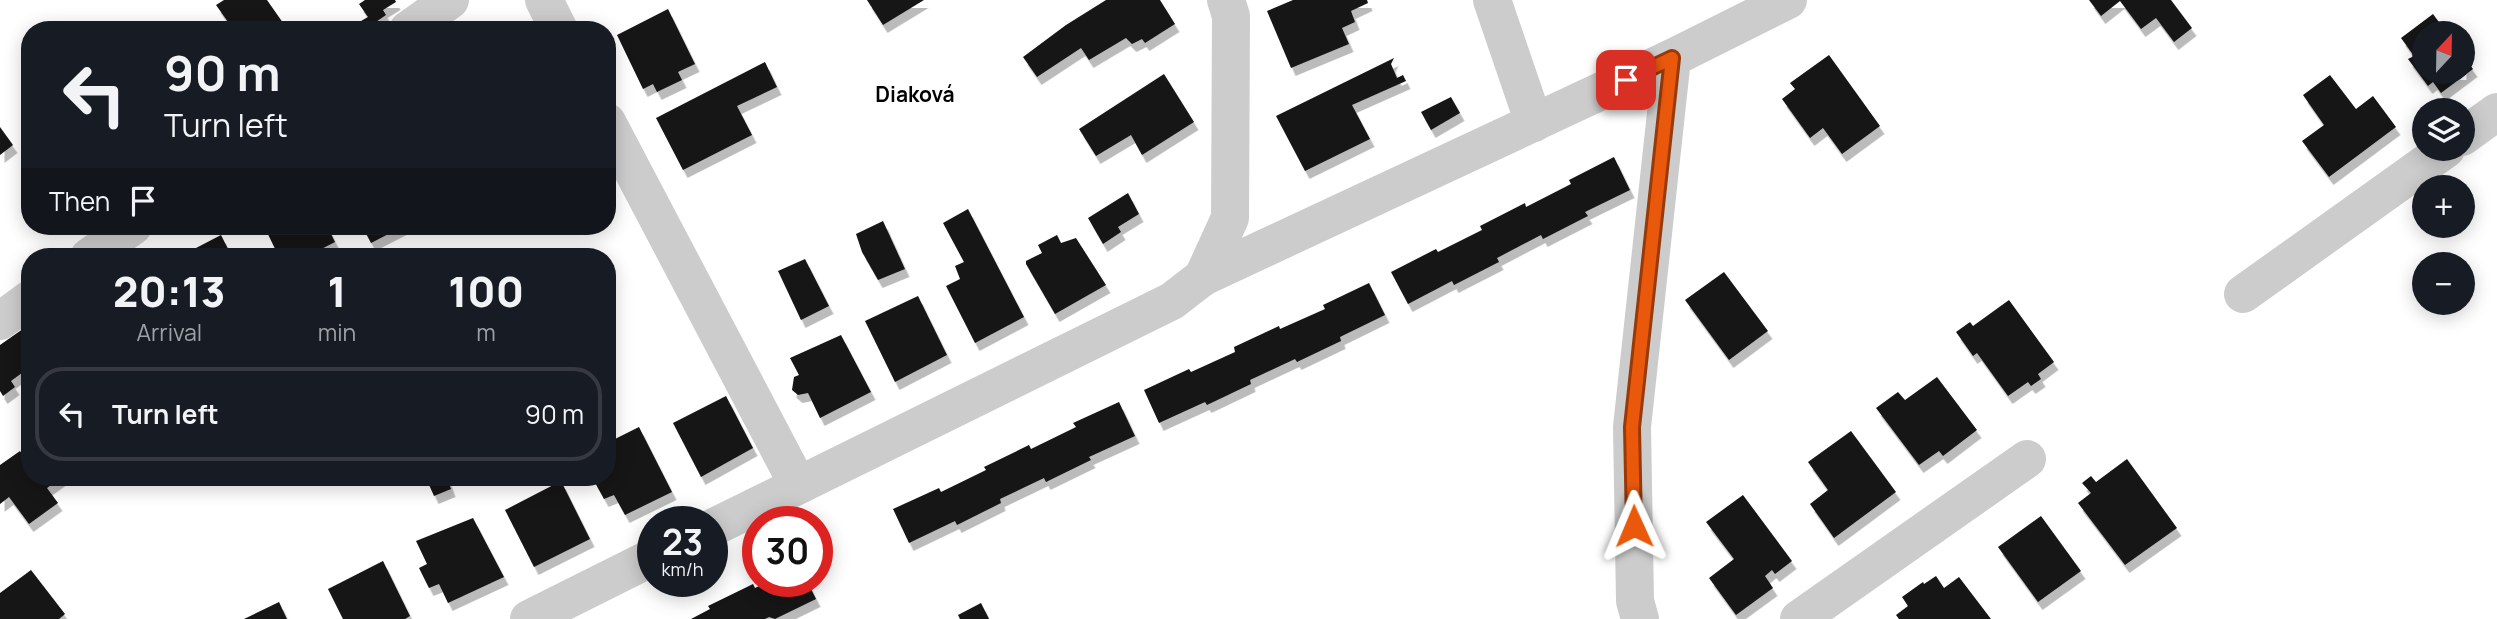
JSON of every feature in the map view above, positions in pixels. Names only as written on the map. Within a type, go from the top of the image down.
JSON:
[{"type":"street","points":[[421,21],[450,0]]},
{"type":"street","points":[[544,0],[554,21]]},
{"type":"street","points":[[1203,277],[1230,218],[1231,16],[1226,0]]},
{"type":"street","points":[[1492,0],[1534,123]]},
{"type":"street","points":[[728,520],[1172,300],[1203,277],[1672,58],[1788,0]]},
{"type":"street","points":[[1640,619],[1635,601],[1632,427],[1672,58]]},
{"type":"street","points":[[2475,128],[2497,112]]},
{"type":"street","points":[[616,139],[798,485]]},
{"type":"street","points":[[2243,294],[2429,161]]},
{"type":"street","points":[[102,248],[120,235]]},
{"type":"street","points":[[0,321],[21,306]]},
{"type":"street","points":[[1799,619],[2027,459]]},
{"type":"street","points":[[529,619],[637,565]]},
{"type":"building","points":[[224,0],[267,0],[282,21],[227,21],[216,5]]},
{"type":"building","points":[[365,0],[396,2],[383,10],[386,15],[377,21],[361,21],[368,17],[359,4]]},
{"type":"building","points":[[867,0],[924,0],[883,25]]},
{"type":"building","points":[[1106,0],[1160,0],[1175,24],[1145,43],[1142,39],[1132,44],[1126,38],[1089,60],[1081,48],[1037,77],[1023,57]]},
{"type":"building","points":[[1293,0],[1367,0],[1368,3],[1351,11],[1355,22],[1342,28],[1349,44],[1291,68],[1267,11]]},
{"type":"building","points":[[2089,0],[2171,0],[2192,28],[2174,42],[2156,18],[2141,29],[2120,1],[2101,16]]},
{"type":"building","points":[[668,9],[695,64],[678,72],[682,80],[657,92],[653,84],[643,89],[617,35]]},
{"type":"building","points":[[2433,14],[2438,21],[2424,21]]},
{"type":"building","points":[[2412,30],[2412,53],[2401,38]]},
{"type":"building","points":[[1829,55],[1880,126],[1842,154],[1823,128],[1810,138],[1782,99],[1795,89],[1790,83]]},
{"type":"building","points":[[1394,58],[1391,64],[1397,78],[1403,75],[1406,81],[1352,105],[1370,139],[1305,171],[1276,116]]},
{"type":"building","points":[[765,62],[777,87],[737,106],[752,135],[683,170],[656,118]]},
{"type":"building","points":[[1164,74],[1194,122],[1142,155],[1131,135],[1096,156],[1079,129]]},
{"type":"building","points":[[2330,75],[2356,109],[2373,96],[2396,127],[2329,177],[2302,141],[2324,125],[2303,95]]},
{"type":"building","points":[[2434,84],[2453,84],[2441,93]]},
{"type":"building","points":[[1451,97],[1460,113],[1431,130],[1421,112]]},
{"type":"building","points":[[0,127],[13,145],[0,155]]},
{"type":"building","points":[[1614,157],[1630,190],[1585,212],[1588,216],[1543,239],[1541,235],[1497,258],[1499,262],[1454,285],[1452,281],[1408,304],[1391,272],[1482,230],[1480,226],[1571,184],[1569,180]]},
{"type":"building","points":[[1128,193],[1139,214],[1118,227],[1121,232],[1103,244],[1088,218]]},
{"type":"building","points":[[968,209],[1024,317],[975,343],[946,286],[960,279],[955,266],[964,262],[943,223]]},
{"type":"building","points":[[883,221],[905,269],[878,280],[862,252],[856,234]]},
{"type":"building","points":[[221,235],[228,248],[196,248]]},
{"type":"building","points":[[268,235],[332,235],[335,242],[323,248],[275,248]]},
{"type":"building","points":[[367,235],[387,235],[371,243]]},
{"type":"building","points":[[1057,235],[1061,243],[1076,238],[1106,285],[1055,314],[1026,261],[1042,253],[1038,245]]},
{"type":"building","points":[[805,259],[829,306],[801,320],[778,271]]},
{"type":"building","points":[[1724,272],[1768,331],[1729,360],[1685,300]]},
{"type":"building","points":[[1369,283],[1385,315],[1340,337],[1341,341],[1250,380],[1251,384],[1207,405],[1205,402],[1159,423],[1144,390],[1235,352],[1234,347],[1325,309],[1323,305]]},
{"type":"building","points":[[918,296],[947,355],[895,382],[865,321]]},
{"type":"building","points":[[2009,300],[2054,362],[2038,374],[2041,379],[2031,386],[2028,382],[2008,396],[1977,353],[1973,356],[1956,332],[1970,322],[1973,326]]},
{"type":"building","points":[[21,330],[21,374],[11,381],[15,387],[3,396],[0,391],[0,345]]},
{"type":"building","points":[[841,335],[871,392],[820,418],[808,393],[798,395],[792,390],[794,377],[799,375],[790,358]]},
{"type":"building","points":[[1937,377],[1977,430],[1943,456],[1939,451],[1919,465],[1876,408],[1898,392],[1905,400]]},
{"type":"building","points":[[726,396],[753,448],[701,477],[673,423]]},
{"type":"building","points":[[1119,402],[1135,436],[1089,457],[1091,460],[1046,482],[1044,478],[1000,499],[1001,503],[957,525],[955,521],[909,543],[893,509],[939,488],[941,492],[1029,445],[1031,449],[1076,427],[1073,423]]},
{"type":"building","points":[[639,427],[672,492],[643,506],[637,506],[637,509],[625,515],[614,495],[604,499],[597,486],[616,486],[616,438]]},
{"type":"building","points":[[1851,431],[1896,492],[1834,538],[1810,504],[1828,490],[1808,462]]},
{"type":"building","points":[[20,451],[21,486],[50,486],[47,488],[58,503],[29,524],[9,497],[0,504],[0,465]]},
{"type":"building","points":[[2127,459],[2177,528],[2125,565],[2078,503],[2091,493],[2082,483],[2091,476],[2096,482]]},
{"type":"building","points":[[430,486],[450,486],[451,489],[434,496]]},
{"type":"building","points":[[551,486],[564,486],[590,539],[534,567],[505,510]]},
{"type":"building","points":[[1743,495],[1792,561],[1775,574],[1772,570],[1765,576],[1773,588],[1736,615],[1709,578],[1734,559],[1706,522]]},
{"type":"building","points":[[2041,516],[2081,571],[2038,602],[1998,547]]},
{"type":"building","points":[[473,518],[504,577],[448,603],[439,584],[429,588],[419,568],[427,564],[416,541]]},
{"type":"building","points":[[383,561],[410,616],[405,619],[343,619],[328,589]]},
{"type":"building","points":[[31,570],[65,614],[59,619],[0,619],[0,593]]},
{"type":"building","points":[[1936,576],[1944,588],[1959,577],[1991,619],[1899,619],[1896,615],[1908,606],[1902,597]]},
{"type":"building","points":[[742,589],[742,597],[816,599],[775,619],[691,619],[710,609],[708,606]]},
{"type":"building","points":[[279,602],[287,619],[244,619]]},
{"type":"building","points":[[981,603],[989,619],[960,619],[958,615]]},
{"type":"district","name":"Diaková","points":[[915,95]]},
{"type":"route","points":[[1626,80],[1672,58],[1632,427],[1634,526]]}]
